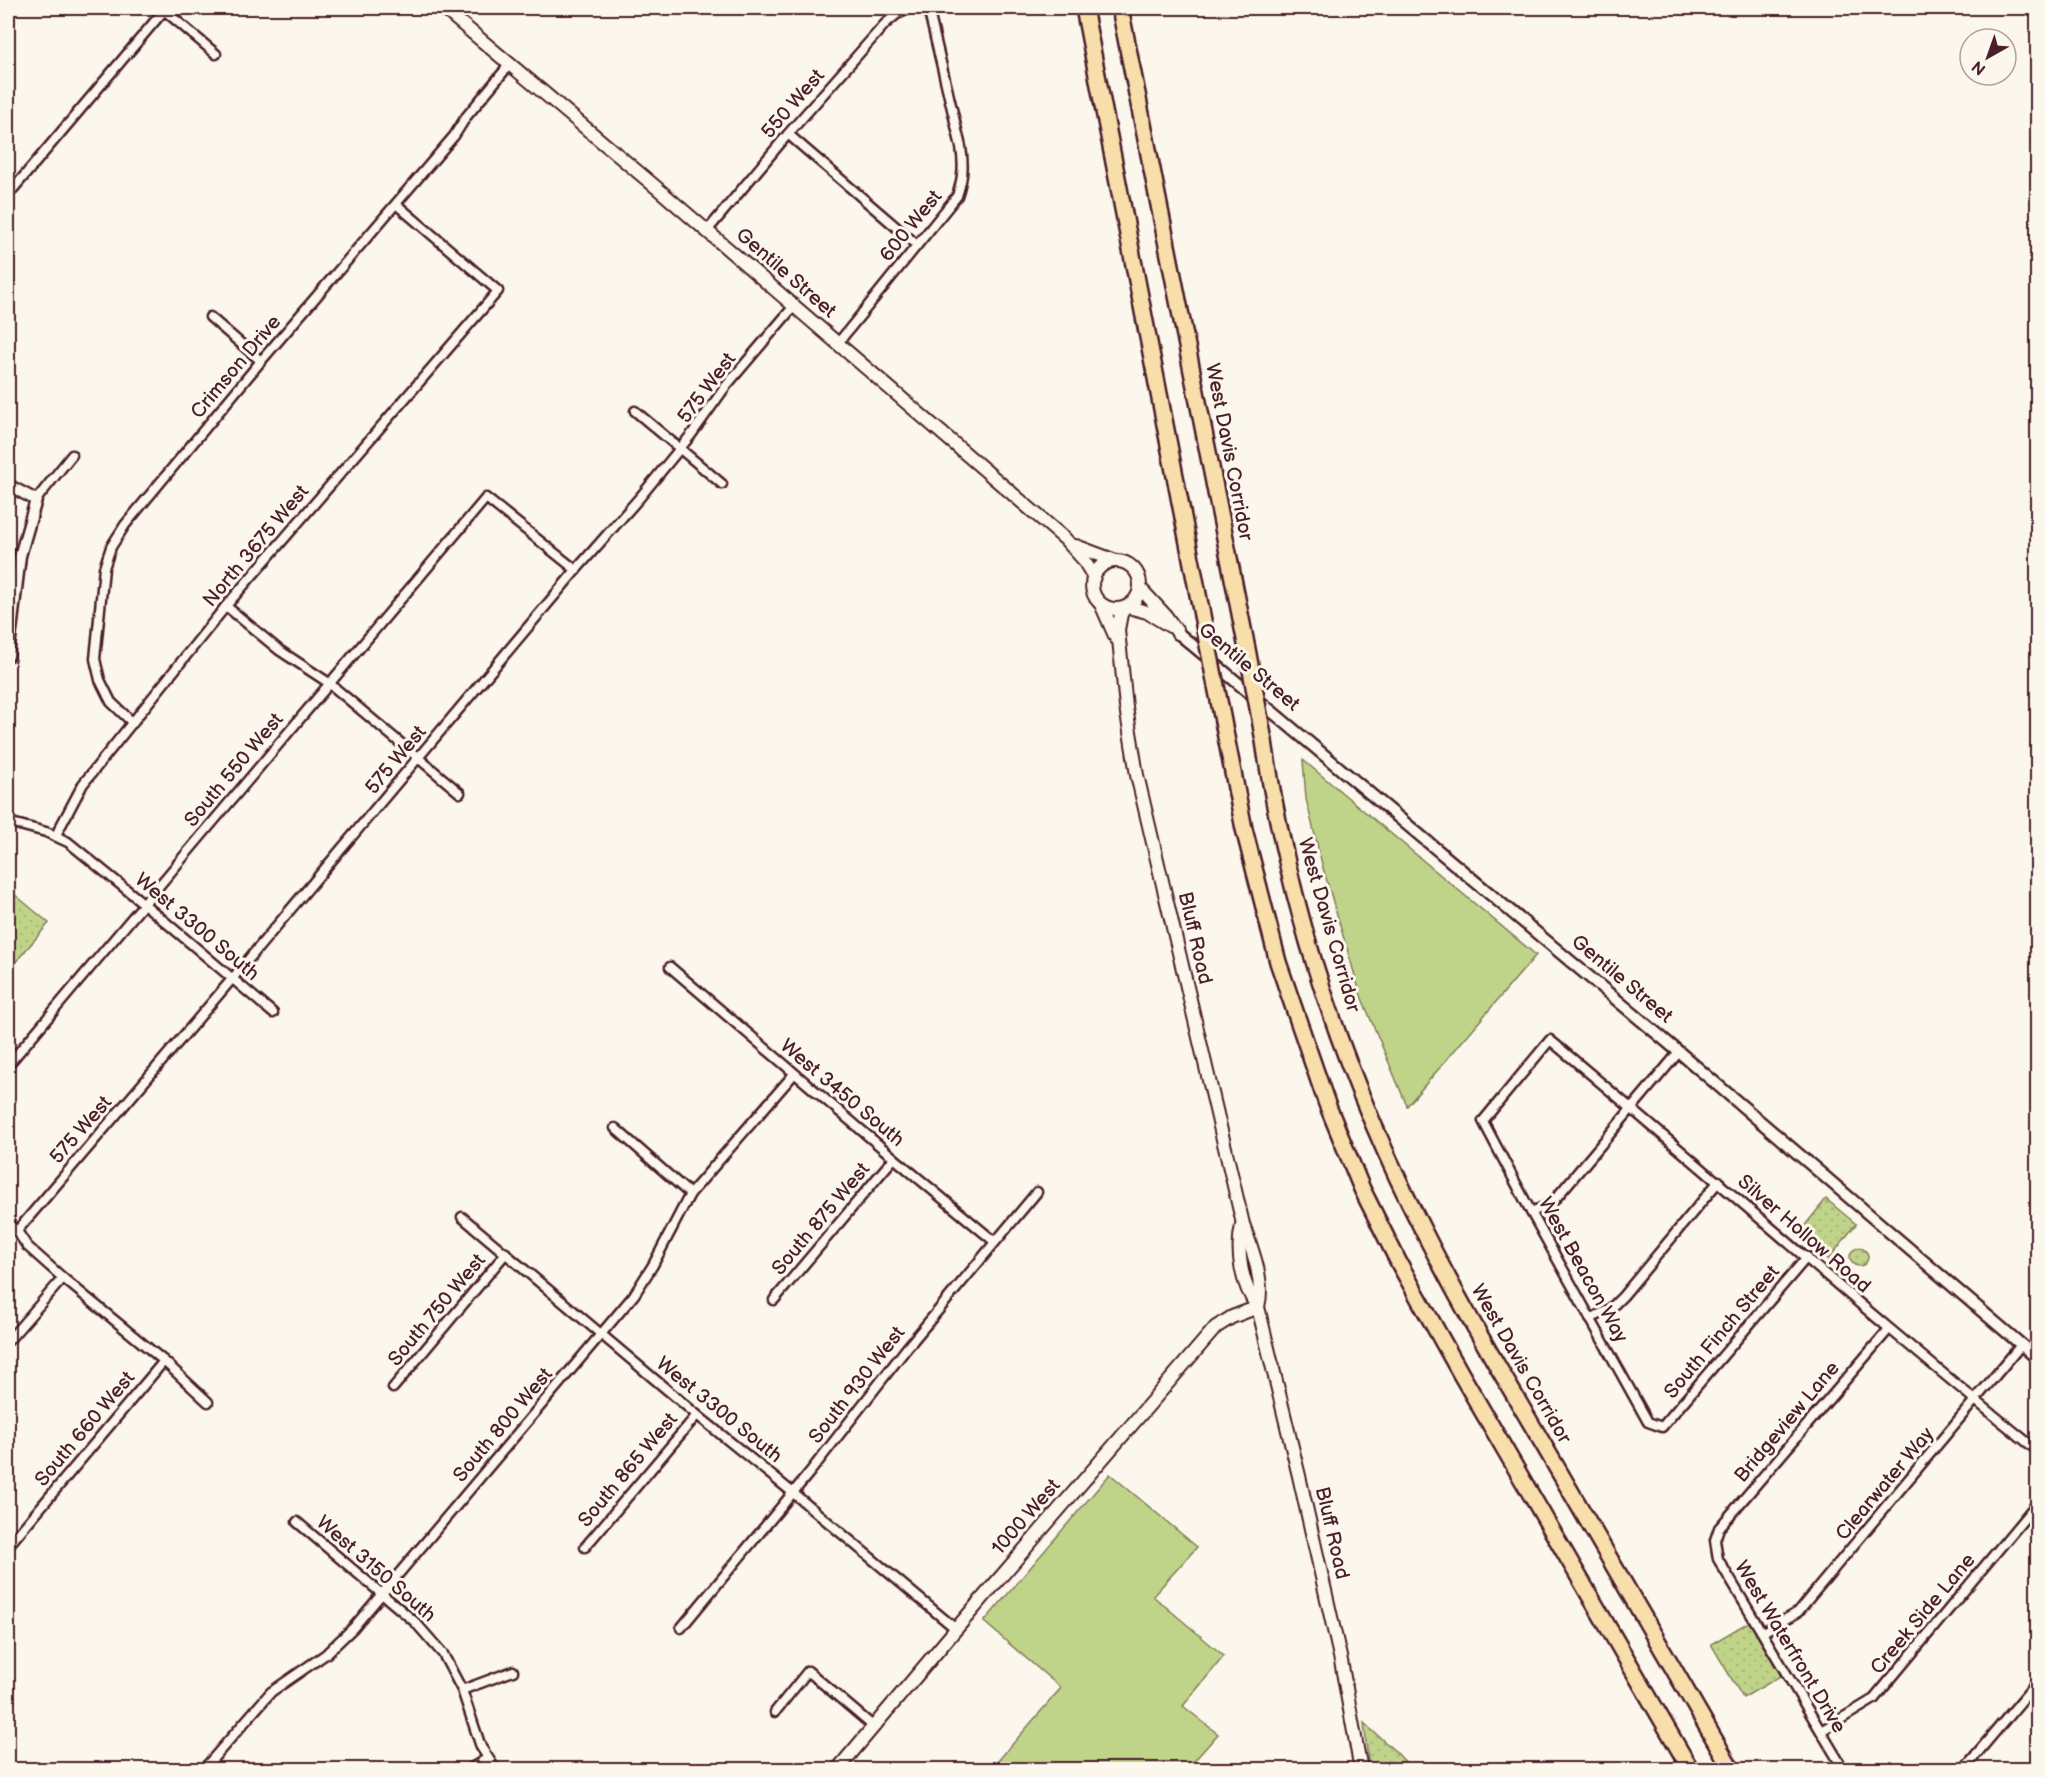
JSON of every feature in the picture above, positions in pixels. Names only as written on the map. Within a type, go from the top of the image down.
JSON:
[{"type":"highway","points":[[1084,8],[1244,829],[1278,962],[1310,1057],[1358,1179],[1399,1263],[1691,1770]]},
{"type":"highway","name":"West Davis Corridor","points":[[1120,8],[1248,654],[1283,843],[1320,980],[1351,1067],[1396,1174],[1438,1260],[1732,1770]]},
{"type":"main road","name":"Gentile Street","points":[[443,8],[1065,538],[1083,559],[1094,577]]},
{"type":"main road","points":[[1065,538],[1083,549],[1116,561],[1132,567],[1139,577],[1140,588],[1136,599],[1127,607],[1111,609],[1101,604],[1092,589],[1094,577],[1100,568],[1116,561]]},
{"type":"main road","name":"Gentile Street","points":[[1140,588],[1178,633]]},
{"type":"main road","name":"Bluff Road","points":[[1101,604],[1112,628],[1121,658]]},
{"type":"main road","name":"Gentile Street","points":[[1127,607],[1153,615],[1178,633]]},
{"type":"main road","name":"Bluff Road","points":[[1127,607],[1121,614],[1118,628],[1129,732],[1141,794],[1243,1224],[1239,1241],[1240,1261],[1248,1291],[1258,1307],[1299,1476],[1341,1661],[1361,1770]]},
{"type":"main road","name":"1000 West","points":[[837,1770],[1216,1328],[1232,1317],[1258,1307]]},
{"type":"street","name":"550 West","points":[[707,231],[788,134],[885,24],[897,14],[911,8]]},
{"type":"street","name":"600 West","points":[[838,343],[957,196],[963,180],[964,165],[928,8]]},
{"type":"street","points":[[9,190],[165,9],[216,54]]},
{"type":"street","name":"Crimson Drive","points":[[133,723],[111,702],[100,680],[95,658],[104,568],[111,547],[125,525],[261,361],[454,136],[466,117],[510,64]]},
{"type":"street","points":[[788,134],[917,245]]},
{"type":"street","name":"North 3675 West","points":[[56,835],[82,784],[226,606],[498,291],[396,204]]},
{"type":"street","name":"575 West","points":[[17,1231],[681,449],[726,386],[794,306]]},
{"type":"street","points":[[210,316],[261,361]]},
{"type":"street","points":[[635,411],[722,484]]},
{"type":"street","points":[[8,656],[20,556],[36,500],[72,455]]},
{"type":"street","points":[[8,485],[36,500]]},
{"type":"street","name":"South 550 West","points":[[8,1065],[486,498],[576,570]]},
{"type":"street","points":[[226,606],[279,650],[329,683],[460,793]]},
{"type":"street","name":"Gentile Street","points":[[1178,633],[1679,1052],[2037,1359]]},
{"type":"street","points":[[8,822],[56,835]]},
{"type":"street","name":"West 3300 South","points":[[56,835],[68,842],[143,903],[273,1013]]},
{"type":"street","name":"West 3450 South","points":[[670,967],[995,1242]]},
{"type":"street","name":"Silver Hollow Road","points":[[1483,1121],[1550,1040],[1889,1329],[2037,1451]]},
{"type":"street","points":[[1531,1212],[1551,1204],[1679,1052]]},
{"type":"street","name":"South 800 West","points":[[203,1770],[271,1692],[339,1644],[603,1334],[634,1295],[653,1265],[690,1194],[794,1074]]},
{"type":"street","name":"West Beacon Way","points":[[1483,1121],[1648,1422],[1662,1428]]},
{"type":"street","points":[[615,1128],[690,1194]]},
{"type":"street","name":"South 875 West","points":[[774,1300],[894,1158]]},
{"type":"street","points":[[1590,1319],[1610,1309],[1623,1296],[1719,1182]]},
{"type":"street","name":"South 930 West","points":[[681,1628],[906,1349],[1037,1192]]},
{"type":"street","name":"West 3300 South","points":[[462,1217],[956,1629]]},
{"type":"street","points":[[8,1223],[17,1231],[27,1246],[164,1361],[208,1402]]},
{"type":"street","name":"South 750 West","points":[[393,1388],[506,1254]]},
{"type":"street","name":"South Finch Street","points":[[1662,1428],[1807,1257]]},
{"type":"street","points":[[8,1341],[63,1278]]},
{"type":"street","name":"Bridgeview Lane","points":[[1715,1540],[1719,1528],[1889,1329]]},
{"type":"street","name":"Clearwater Way","points":[[1763,1632],[1798,1612],[1976,1402],[2021,1345]]},
{"type":"street","name":"South 660 West","points":[[8,1546],[164,1361]]},
{"type":"street","name":"South 865 West","points":[[585,1547],[697,1415]]},
{"type":"street","name":"Creek Side Lane","points":[[1821,1731],[1874,1699],[2037,1502]]},
{"type":"street","name":"West 3150 South","points":[[297,1522],[415,1622],[442,1654],[462,1690],[481,1747],[496,1770]]},
{"type":"street","name":"West Waterfront Drive","points":[[1715,1540],[1718,1559],[1844,1770]]},
{"type":"street","points":[[462,1690],[513,1671]]},
{"type":"street","points":[[775,1712],[808,1671],[874,1727]]},
{"type":"street","points":[[1963,1770],[2037,1681]]},
{"type":"street","points":[[468,1770],[488,1758]]},
{"type":"green space","points":[[1303,760],[1536,955],[1407,1106],[1361,996],[1323,868],[1306,799]]},
{"type":"green space","points":[[8,889],[49,923],[8,971]]},
{"type":"green space","points":[[1826,1199],[1856,1224],[1828,1260],[1798,1234]]},
{"type":"green space","points":[[1859,1248],[1865,1251],[1868,1257],[1865,1263],[1859,1266],[1853,1263],[1850,1257],[1853,1251]]},
{"type":"green space","points":[[1110,1474],[1197,1547],[1153,1596],[1224,1656],[1183,1706],[1218,1734],[1187,1769],[991,1769],[1061,1688],[984,1622]]},
{"type":"green space","points":[[1752,1620],[1784,1674],[1743,1698],[1711,1644]]},
{"type":"green space","points":[[1364,1723],[1397,1753],[1412,1769],[1369,1769]]}]
